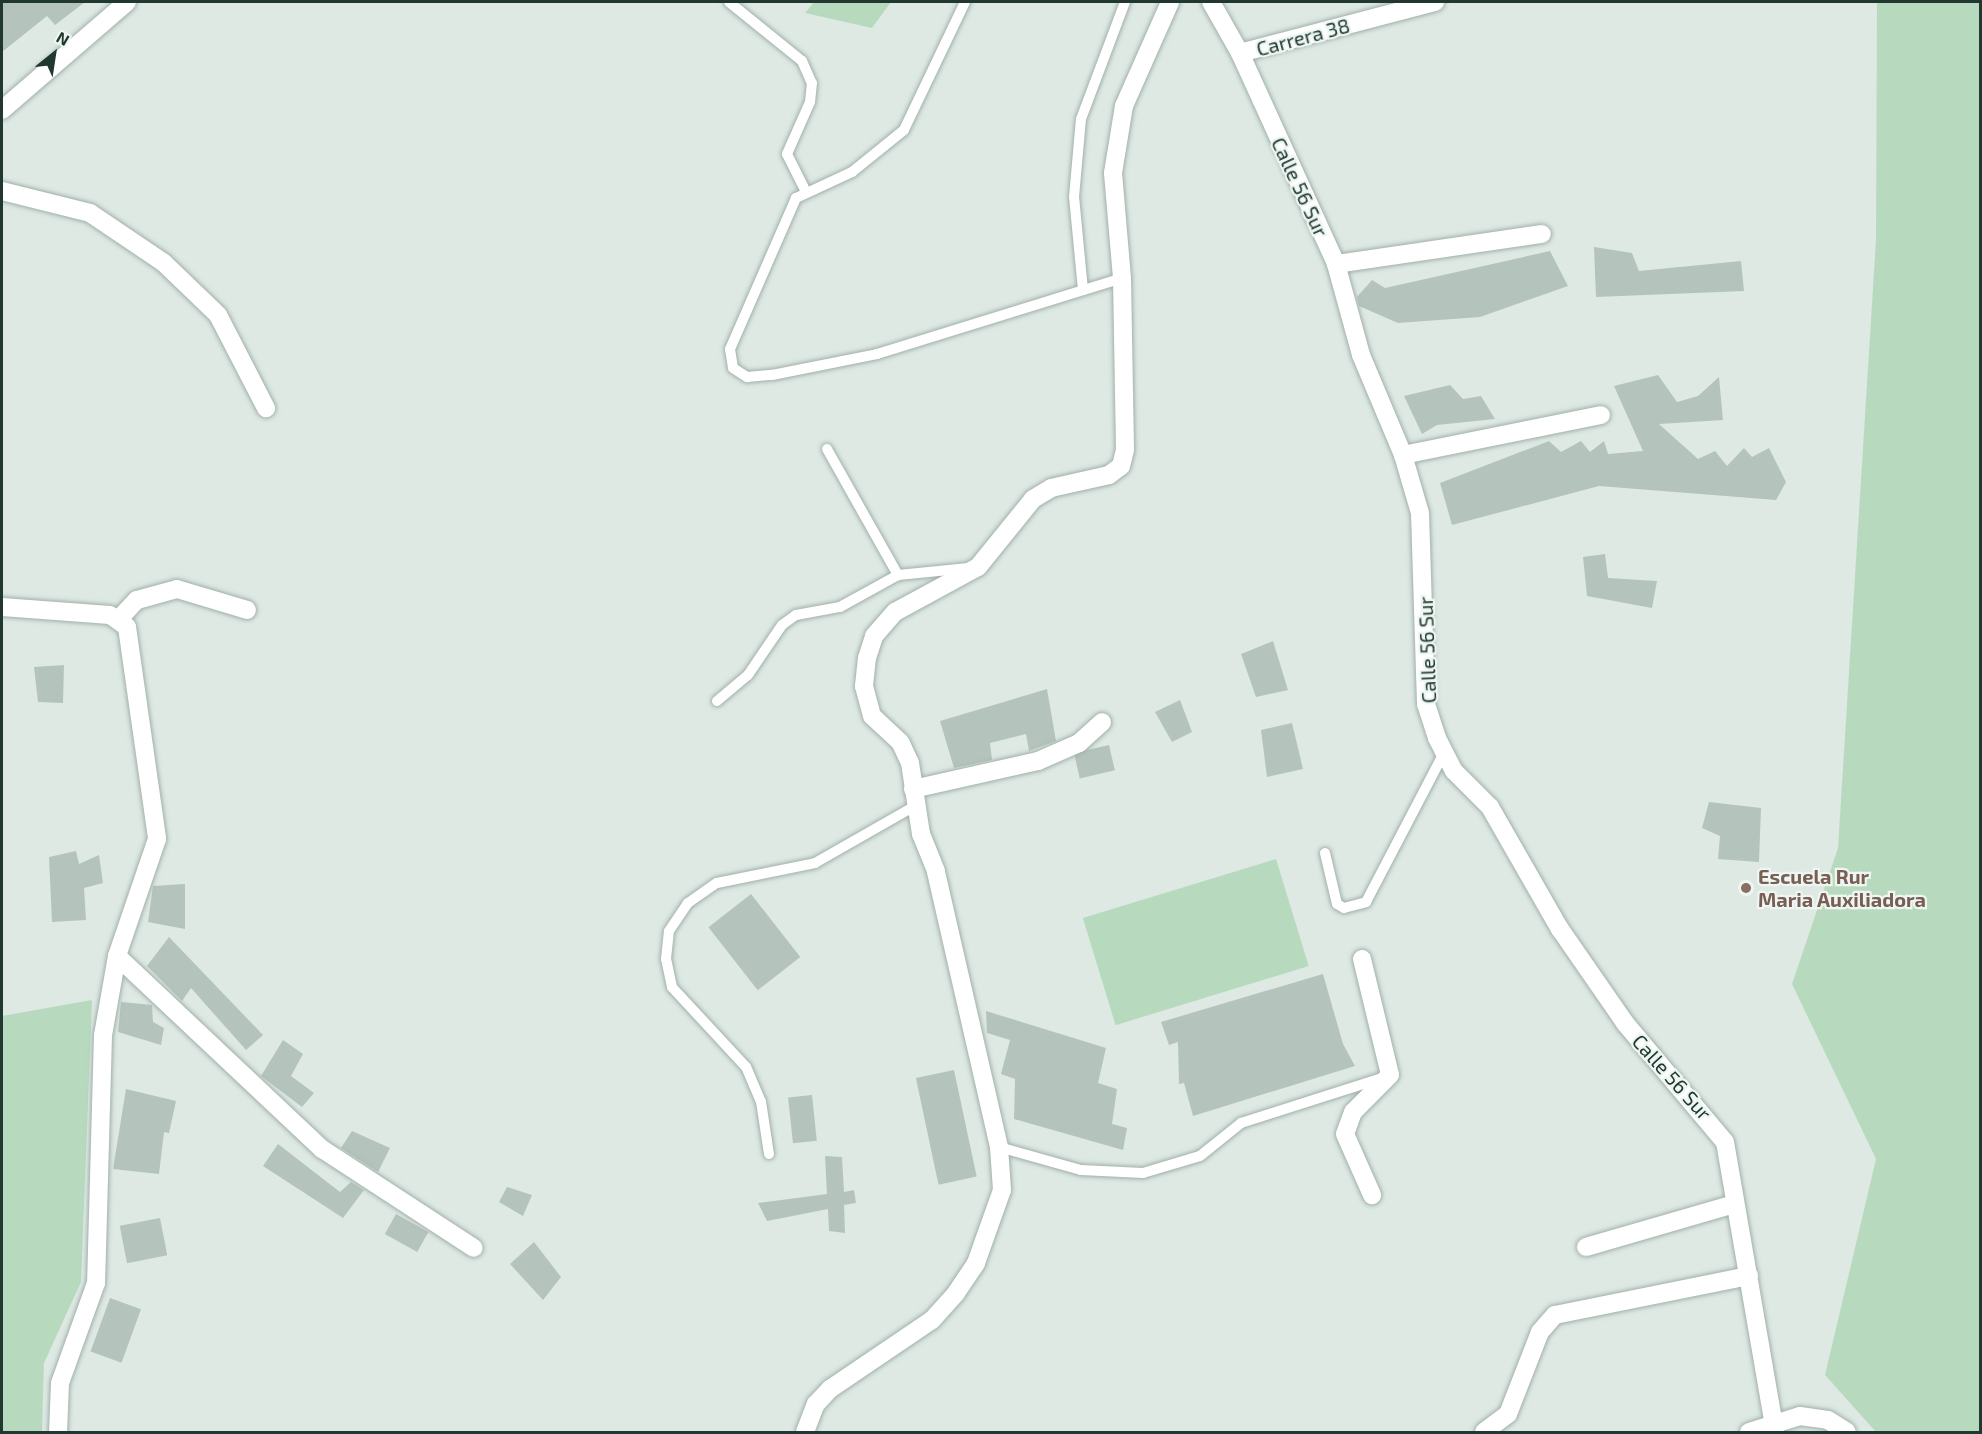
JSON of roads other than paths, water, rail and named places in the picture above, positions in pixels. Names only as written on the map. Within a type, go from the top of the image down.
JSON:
[{"type":"street","points":[[2,110],[127,2]]},
{"type":"street","points":[[805,1432],[816,1404],[830,1389],[932,1320],[956,1293],[993,1226],[1002,1190],[999,1147],[936,871],[900,742],[872,716],[864,687],[870,647],[895,612],[978,567],[1033,500],[1051,488],[1109,475],[1121,466],[1125,450],[1122,278],[1113,173],[1124,106],[1170,2]]},
{"type":"street","name":"Calle 56 Sur","points":[[1210,2],[1240,53],[1336,264],[1361,355],[1403,455],[1420,513],[1426,704],[1444,753],[1490,807],[1560,929],[1625,1023],[1715,1125],[1725,1142],[1734,1204],[1775,1427]]},
{"type":"street","name":"Carrera 38","points":[[1240,53],[1435,2]]},
{"type":"street","points":[[2,191],[90,213],[165,263],[218,315],[266,408]]},
{"type":"street","points":[[1336,264],[1542,234]]},
{"type":"street","points":[[1403,455],[1601,415]]},
{"type":"street","points":[[119,619],[137,600],[177,589],[247,610]]},
{"type":"street","points":[[2,608],[119,619]]},
{"type":"street","points":[[58,1432],[60,1383],[96,1283],[103,1035],[117,956],[157,839],[130,636],[119,619]]},
{"type":"street","points":[[914,797],[1038,761],[1079,743],[1102,722]]},
{"type":"street","points":[[117,956],[322,1149],[474,1248]]},
{"type":"street","points":[[1362,959],[1390,1075],[1347,1123],[1345,1134],[1372,1196]]},
{"type":"street","points":[[1586,1247],[1734,1204]]},
{"type":"street","points":[[1484,1432],[1508,1414],[1540,1332],[1555,1315],[1749,1276]]},
{"type":"street","points":[[1749,1432],[1775,1427],[1800,1416],[1828,1420],[1847,1432]]},
{"type":"lane","points":[[729,2],[802,61],[812,83],[810,102],[788,154],[805,190]]},
{"type":"lane","points":[[965,2],[904,130],[852,172],[805,190],[786,217],[730,350],[733,368],[747,377],[877,354],[1122,278]]},
{"type":"lane","points":[[1083,290],[1074,197],[1081,119],[1125,2]]},
{"type":"lane","points":[[828,449],[898,575]]},
{"type":"lane","points":[[717,701],[748,675],[782,625],[796,615],[840,607],[898,575],[978,567]]},
{"type":"lane","points":[[1325,852],[1337,904],[1344,908],[1366,902],[1444,753]]},
{"type":"lane","points":[[769,1154],[761,1102],[746,1067],[672,987],[666,959],[669,931],[688,903],[717,883],[814,863],[914,797]]},
{"type":"lane","points":[[999,1147],[1081,1170],[1143,1173],[1200,1156],[1241,1123],[1390,1075]]},
{"type":"place","name":"Escuela Rur Maria Auxiliadora","points":[[1746,888]]}]
